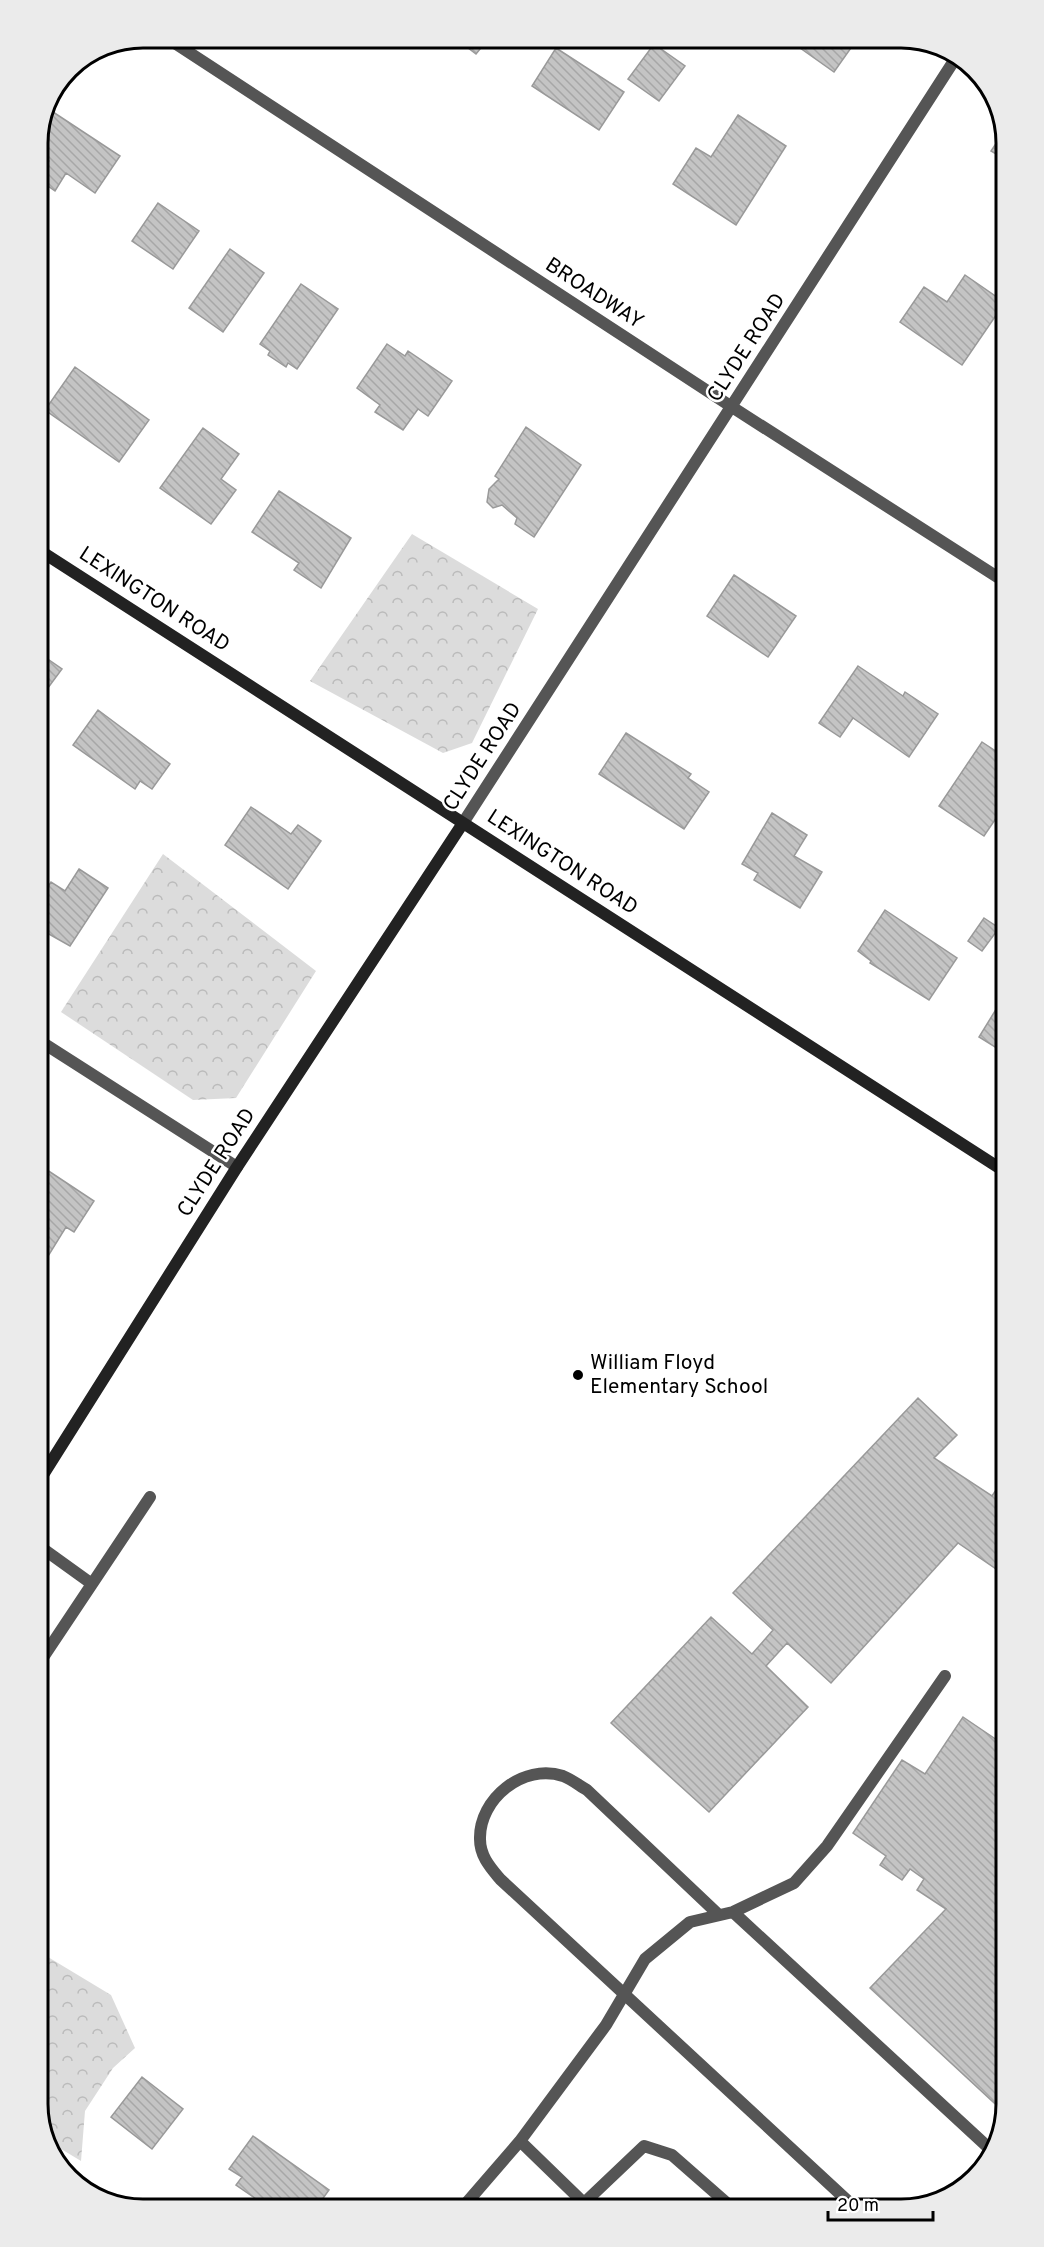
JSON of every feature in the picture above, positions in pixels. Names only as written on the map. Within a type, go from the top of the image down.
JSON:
[{"type":"street","name":"BROADWAY","points":[[182,48],[732,407],[996,576]]},
{"type":"street","name":"CLYDE ROAD","points":[[48,1467],[237,1167],[463,823],[952,63]]},
{"type":"street","name":"LEXINGTON ROAD","points":[[48,556],[996,1166]]},
{"type":"street","points":[[48,1046],[237,1167]]},
{"type":"street","points":[[48,1650],[150,1497]]},
{"type":"street","points":[[48,1552],[92,1584]]},
{"type":"street","points":[[470,2199],[520,2141],[606,2025],[645,1959],[690,1922],[733,1912],[794,1883],[827,1846],[945,1676]]},
{"type":"street","points":[[719,1915],[587,1790],[563,1776],[539,1774],[517,1780],[495,1796],[481,1822],[480,1841],[485,1860],[500,1879],[846,2199]]},
{"type":"street","points":[[733,1912],[986,2146]]},
{"type":"street","points":[[520,2141],[579,2199]]},
{"type":"street","points":[[591,2199],[644,2146],[672,2155],[722,2199]]},
{"type":"green space","points":[[412,534],[538,609],[472,743],[443,753],[310,681]]},
{"type":"green space","points":[[163,854],[316,971],[236,1098],[193,1100],[61,1012]]},
{"type":"green space","points":[[48,1957],[111,1995],[135,2048],[113,2068],[85,2111],[81,2161],[59,2148],[50,2123]]},
{"type":"building","points":[[468,48],[481,48],[476,54]]},
{"type":"building","points":[[556,48],[624,92],[599,130],[532,86]]},
{"type":"building","points":[[651,48],[660,48],[685,66],[659,101],[628,79]]},
{"type":"building","points":[[800,48],[851,48],[834,72]]},
{"type":"building","points":[[53,112],[120,156],[95,193],[66,173],[55,191],[48,186],[48,137]]},
{"type":"building","points":[[738,115],[786,146],[736,225],[673,184],[696,148],[711,157]]},
{"type":"building","points":[[996,144],[996,154],[991,151]]},
{"type":"building","points":[[158,203],[199,231],[173,269],[132,241]]},
{"type":"building","points":[[230,249],[264,273],[223,332],[189,308]]},
{"type":"building","points":[[965,275],[996,297],[996,315],[962,365],[900,322],[924,287],[947,302]]},
{"type":"building","points":[[301,284],[338,309],[297,369],[288,363],[286,367],[268,355],[270,351],[260,344]]},
{"type":"building","points":[[387,344],[405,356],[408,351],[452,381],[428,416],[418,409],[403,430],[375,412],[380,405],[357,388]]},
{"type":"building","points":[[75,367],[149,420],[119,462],[48,412],[48,406]]},
{"type":"building","points":[[526,427],[581,465],[534,537],[515,524],[517,518],[502,505],[493,508],[487,502],[489,489],[499,479],[495,476]]},
{"type":"building","points":[[203,428],[239,454],[221,479],[236,490],[211,524],[160,488]]},
{"type":"building","points":[[279,491],[351,538],[321,588],[294,570],[299,563],[252,532]]},
{"type":"building","points":[[734,575],[796,616],[768,657],[707,616]]},
{"type":"building","points":[[48,659],[62,669],[48,688]]},
{"type":"building","points":[[858,666],[903,696],[905,692],[938,714],[909,757],[853,718],[840,737],[819,723]]},
{"type":"building","points":[[98,710],[170,764],[152,789],[140,781],[135,789],[73,745]]},
{"type":"building","points":[[626,733],[691,774],[688,778],[709,792],[684,829],[599,774]]},
{"type":"building","points":[[982,742],[996,751],[996,818],[984,836],[939,806]]},
{"type":"building","points":[[251,807],[291,834],[298,825],[321,841],[288,889],[225,845]]},
{"type":"building","points":[[772,813],[807,835],[794,856],[822,872],[800,908],[754,880],[758,873],[742,864]]},
{"type":"building","points":[[79,869],[108,888],[70,946],[48,934],[48,887],[51,882],[65,891]]},
{"type":"building","points":[[885,910],[957,958],[929,1000],[870,963],[871,961],[858,951]]},
{"type":"building","points":[[984,918],[996,926],[996,932],[982,951],[968,941]]},
{"type":"building","points":[[996,1009],[996,1048],[979,1037]]},
{"type":"building","points":[[48,1171],[94,1201],[74,1232],[66,1227],[48,1256]]},
{"type":"building","points":[[918,1398],[957,1435],[934,1458],[992,1496],[996,1490],[996,1569],[958,1543],[831,1683],[787,1643],[766,1666],[808,1707],[709,1812],[611,1723],[711,1617],[752,1654],[773,1630],[733,1593]]},
{"type":"building","points":[[963,1717],[996,1739],[996,2105],[870,1988],[946,1909],[917,1890],[924,1879],[910,1869],[902,1880],[880,1865],[886,1856],[853,1833],[902,1760],[925,1774]]},
{"type":"building","points":[[142,2077],[183,2109],[152,2149],[111,2117]]},
{"type":"building","points":[[253,2136],[329,2190],[322,2199],[256,2199],[236,2185],[242,2177],[229,2169]]},
{"type":"place","name":"William Floyd Elementary School","points":[[578,1375]]}]
